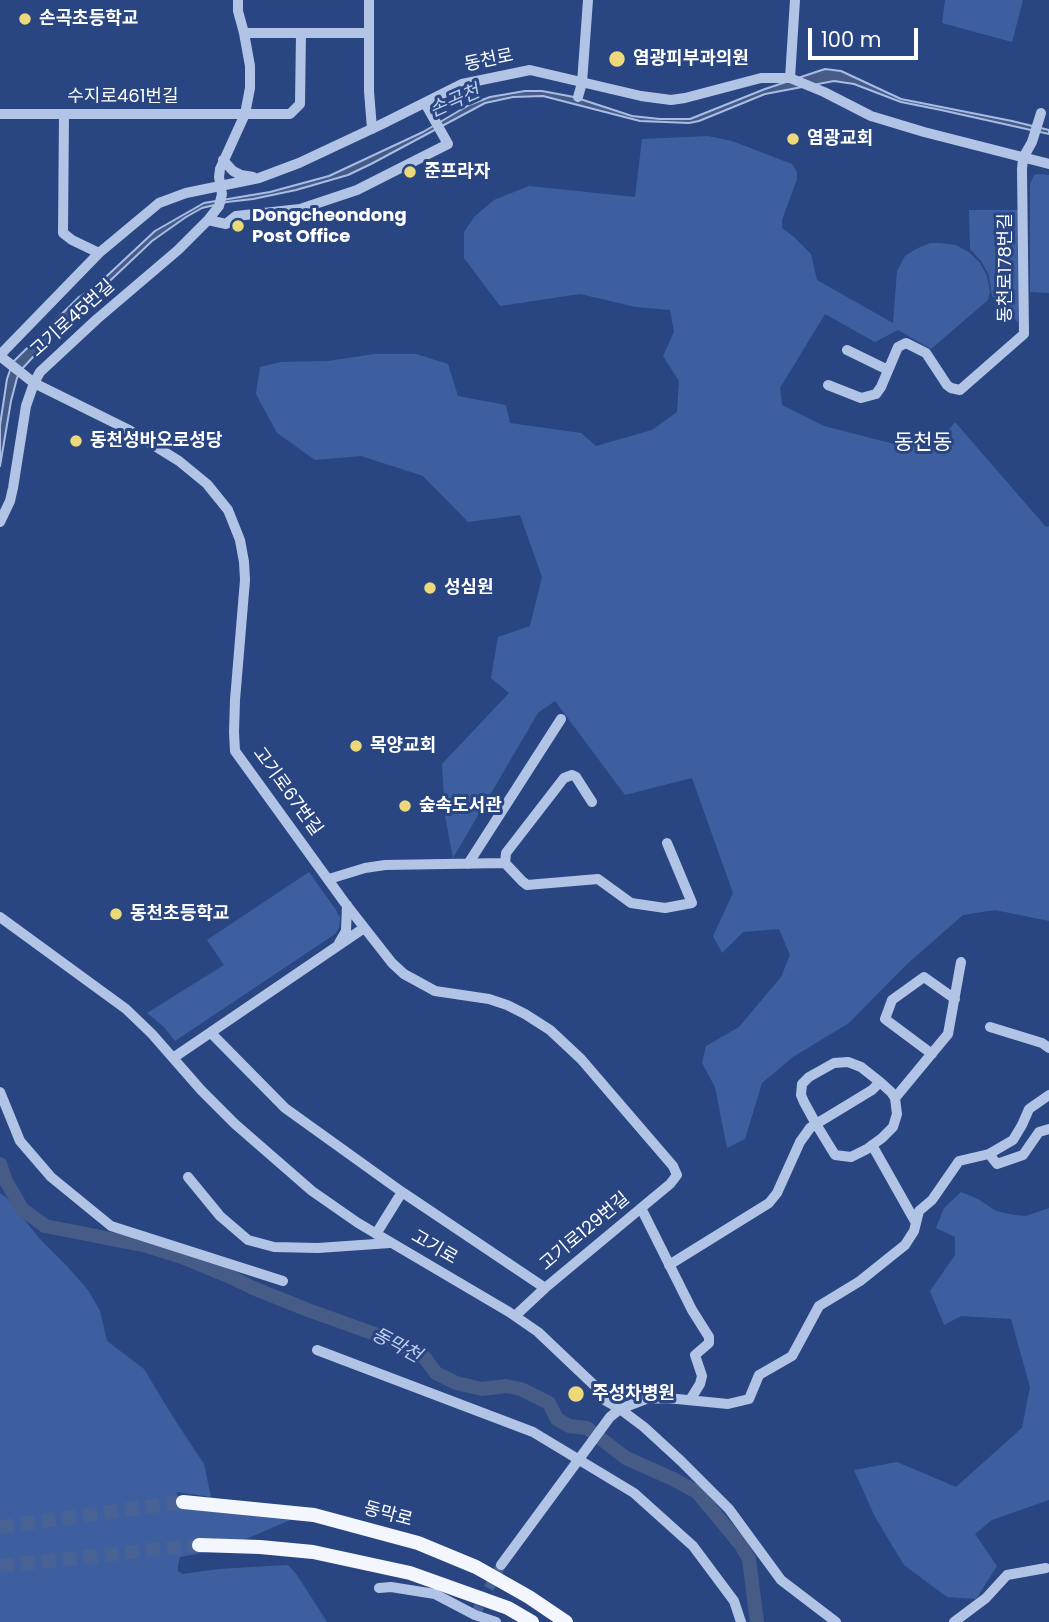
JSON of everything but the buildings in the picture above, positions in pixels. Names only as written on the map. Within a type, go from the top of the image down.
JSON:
[{"type":"main road","name":"동막로","points":[[183,1502],[314,1515],[418,1543],[476,1567],[566,1622]]},
{"type":"main road","points":[[199,1545],[313,1552],[410,1573],[508,1608],[532,1622]]},
{"type":"street","points":[[238,0],[238,12],[250,66],[250,88],[245,114],[223,160],[219,177],[222,194],[219,206],[211,217],[226,224],[236,216],[300,209],[357,190],[448,144],[425,103]]},
{"type":"street","points":[[369,0],[369,91],[372,129]]},
{"type":"street","points":[[578,97],[582,83],[588,0]]},
{"type":"street","points":[[790,78],[795,0]]},
{"type":"street","points":[[244,33],[369,33]]},
{"type":"street","name":"수지로461번길","points":[[0,114],[290,114],[296,111],[300,104],[301,33]]},
{"type":"street","name":"동천로","points":[[2,357],[99,253],[159,203],[186,193],[259,178],[299,163],[462,84],[530,70],[641,96],[671,100],[761,78],[790,78],[871,116],[1049,164]]},
{"type":"street","name":"동천로178번길","points":[[828,385],[856,397],[867,397],[880,390],[898,347],[906,343],[926,354],[947,385],[960,390],[1024,334],[1022,169],[1023,158],[1032,142],[1041,113]]},
{"type":"street","points":[[64,114],[63,233],[99,253]]},
{"type":"street","points":[[223,160],[241,175],[259,178]]},
{"type":"street","name":"고기로45번길","points":[[0,522],[13,488],[26,406],[40,372],[211,217]]},
{"type":"street","points":[[847,350],[888,370]]},
{"type":"street","name":"고기로67번길","points":[[2,357],[34,383],[129,430],[179,461],[207,484],[228,510],[240,540],[245,580],[233,732],[235,751],[392,963],[404,974],[435,990],[489,999],[507,1005],[550,1030],[581,1059],[673,1166],[677,1175]]},
{"type":"street","points":[[468,863],[561,719]]},
{"type":"street","points":[[505,863],[506,853],[564,778],[572,775],[576,777],[592,802]]},
{"type":"street","points":[[330,880],[373,867],[505,863],[527,885],[598,879],[626,900],[637,904],[665,908],[692,903],[667,843]]},
{"type":"street","points":[[335,948],[346,931],[347,905]]},
{"type":"street","name":"고기로","points":[[0,917],[126,1009],[235,1124],[327,1202],[538,1332],[596,1387],[606,1401],[644,1427],[729,1509],[781,1580],[836,1622]]},
{"type":"street","points":[[173,1058],[364,928]]},
{"type":"street","points":[[895,1098],[948,1034],[961,962]]},
{"type":"street","points":[[932,1054],[885,1019],[892,1000],[924,977],[955,999]]},
{"type":"street","points":[[990,1027],[1042,1043],[1049,1048]]},
{"type":"street","points":[[211,1034],[285,1108],[402,1192],[545,1288]]},
{"type":"street","points":[[848,1062],[861,1067],[880,1082],[895,1098],[897,1114],[893,1128],[851,1157],[835,1155],[801,1096],[802,1084],[834,1063],[848,1062]]},
{"type":"street","points":[[669,1265],[769,1203],[777,1193],[800,1142],[810,1128],[872,1090],[880,1082]]},
{"type":"street","points":[[0,1092],[20,1141],[51,1177],[111,1226],[283,1281]]},
{"type":"street","points":[[501,1565],[610,1417],[620,1409],[646,1399],[667,1398],[728,1405],[749,1399],[759,1375],[792,1356],[819,1306],[860,1282],[905,1245],[914,1231],[919,1211],[932,1200],[959,1161],[989,1154],[1013,1140],[1029,1109],[1049,1095]]},
{"type":"street","points":[[989,1154],[997,1164],[1023,1155],[1039,1132],[1049,1129]]},
{"type":"street","points":[[872,1145],[916,1223]]},
{"type":"street","name":"고기로129번길","points":[[515,1316],[670,1184],[677,1175]]},
{"type":"street","points":[[188,1177],[220,1216],[248,1240],[274,1247],[318,1248],[390,1243]]},
{"type":"street","points":[[376,1234],[402,1192]]},
{"type":"street","points":[[641,1208],[692,1310],[709,1337],[709,1343],[695,1354],[702,1376],[690,1400]]},
{"type":"street","points":[[317,1350],[533,1432],[635,1493],[693,1546],[734,1601],[741,1622]]},
{"type":"street","points":[[954,1622],[986,1598],[1007,1575],[1046,1568]]},
{"type":"street","points":[[379,1588],[391,1587],[435,1594],[475,1618],[496,1622]]},
{"type":"shaded area","points":[[945,0],[1023,0],[1012,42],[942,23]]},
{"type":"shaded area","points":[[825,69],[841,71],[901,99],[1012,121],[1049,130],[1049,134],[901,102],[854,84],[834,81],[765,94],[689,123],[640,121],[543,96],[513,97],[485,103],[348,175],[296,190],[202,208],[152,241],[59,329],[21,370],[11,401],[0,466],[0,425],[7,379],[13,362],[79,297],[94,288],[155,231],[204,203],[270,192],[329,176],[490,97],[542,91],[574,97],[632,116],[690,119]]},
{"type":"shaded area","points":[[708,136],[732,141],[792,164],[797,172],[797,179],[782,220],[782,228],[811,254],[817,280],[893,323],[897,271],[905,256],[916,249],[930,243],[956,245],[980,263],[987,276],[990,292],[988,300],[931,349],[898,330],[875,342],[825,314],[780,388],[782,405],[824,426],[898,445],[935,446],[955,422],[1046,527],[1049,526],[1049,921],[995,910],[963,915],[906,965],[849,1023],[793,1057],[762,1083],[745,1139],[727,1148],[715,1087],[702,1063],[706,1046],[739,1027],[781,977],[790,955],[779,929],[743,932],[722,953],[713,936],[733,893],[692,778],[625,795],[555,701],[538,713],[453,858],[445,816],[442,764],[509,693],[491,678],[498,637],[530,626],[542,577],[520,515],[468,522],[423,476],[361,456],[315,460],[277,433],[256,394],[260,367],[281,362],[328,361],[374,354],[416,354],[448,364],[458,396],[506,405],[510,423],[581,433],[596,446],[652,430],[677,412],[679,381],[663,356],[674,332],[670,310],[636,307],[580,294],[500,306],[464,258],[464,232],[475,216],[494,200],[529,186],[635,197],[642,139]]},
{"type":"shaded area","points":[[1034,175],[1049,175],[1049,293],[1030,292],[1030,184]]},
{"type":"shaded area","points":[[969,210],[1020,210],[1018,322],[992,296],[989,275],[970,249]]},
{"type":"shaded area","points":[[309,872],[340,918],[335,934],[175,1041],[164,1027],[147,1013],[224,965],[207,940]]},
{"type":"shaded area","points":[[961,1192],[996,1211],[1014,1215],[1026,1216],[1049,1208],[1049,1500],[992,1520],[975,1534],[997,1566],[976,1599],[947,1597],[904,1565],[875,1517],[854,1470],[897,1462],[956,1487],[1022,1428],[1030,1387],[1011,1319],[961,1316],[944,1325],[930,1291],[955,1255],[955,1237],[936,1228],[944,1208]]},
{"type":"shaded area","points":[[0,1193],[88,1290],[100,1311],[107,1341],[144,1369],[204,1464],[211,1497],[177,1492],[176,1508],[290,1520],[223,1549],[180,1557],[178,1571],[183,1574],[288,1565],[327,1622],[0,1622]]},
{"type":"waterway","name":"동막천","points":[[0,1164],[22,1209],[45,1226],[147,1246],[182,1257],[308,1310],[386,1338],[424,1357],[436,1373],[456,1383],[482,1389],[506,1386],[521,1389],[549,1403],[557,1419],[569,1426],[587,1428],[626,1458],[697,1492],[741,1545],[749,1559],[757,1622]]},
{"type":"tunnel","points":[[0,1527],[183,1502]]},
{"type":"tunnel","points":[[0,1566],[199,1545]]},
{"type":"tunnel","points":[[475,1615],[501,1565]]},
{"type":"place","name":"손곡초등학교","points":[[25,19]]},
{"type":"place","name":"염광피부과의원","points":[[617,59]]},
{"type":"place","name":"염광교회","points":[[793,139]]},
{"type":"place","name":"준프라자","points":[[410,172]]},
{"type":"place","name":"Dongcheondong Post Office","points":[[238,226]]},
{"type":"place","name":"동천성바오로성당","points":[[76,441]]},
{"type":"place","name":"성심원","points":[[430,588]]},
{"type":"place","name":"목양교회","points":[[356,746]]},
{"type":"place","name":"숲속도서관","points":[[405,806]]},
{"type":"place","name":"동천초등학교","points":[[116,914]]},
{"type":"place","name":"주성차병원","points":[[576,1394]]},
{"type":"district","name":"동천동","points":[[923,444]]},
{"type":"water label","name":"손곡천","points":[[455,102]]}]
